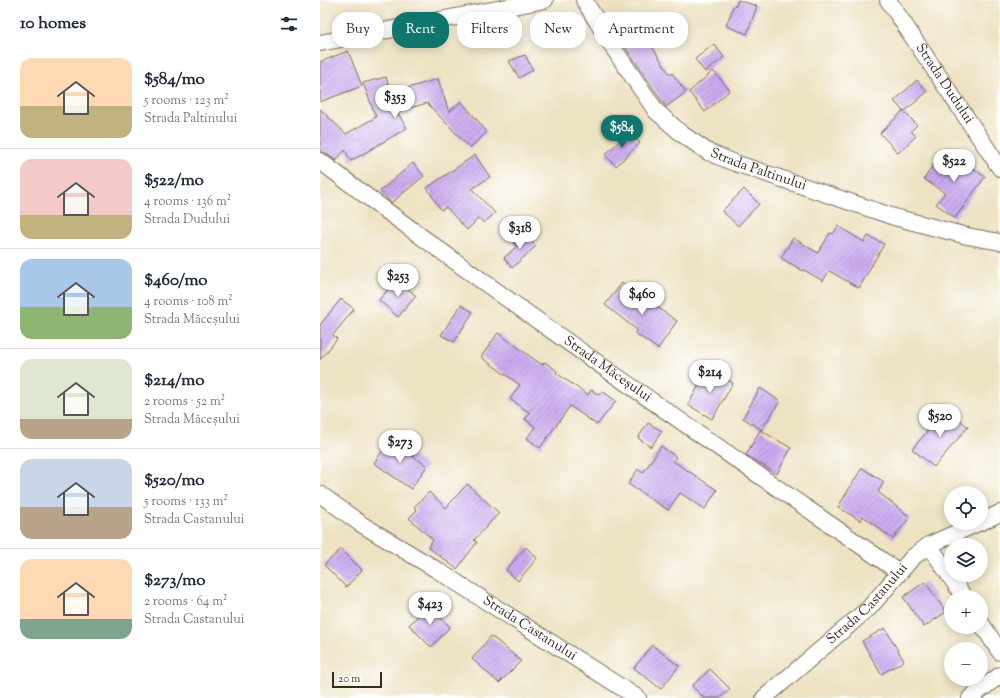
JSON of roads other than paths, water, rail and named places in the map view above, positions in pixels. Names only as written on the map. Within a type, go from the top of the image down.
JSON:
[{"type":"street","points":[[320,43],[545,0]]},
{"type":"street","name":"Strada Paltinului","points":[[584,0],[614,49],[656,111],[682,134],[708,152],[735,163],[894,217],[967,236],[1000,242]]},
{"type":"street","name":"Strada Dudului","points":[[888,0],[1000,168]]},
{"type":"street","name":"Strada Măceșului","points":[[320,161],[367,197],[622,381],[899,572]]},
{"type":"street","name":"Strada Castanului","points":[[320,494],[361,524],[437,570],[638,698]]},
{"type":"street","points":[[988,519],[1000,513]]},
{"type":"street","name":"Strada Castanului","points":[[764,698],[878,600],[899,572],[913,557],[929,545],[962,530]]},
{"type":"street","points":[[929,545],[959,590]]},
{"type":"street","points":[[988,634],[1000,652]]},
{"type":"street","points":[[970,698],[1000,675]]}]
